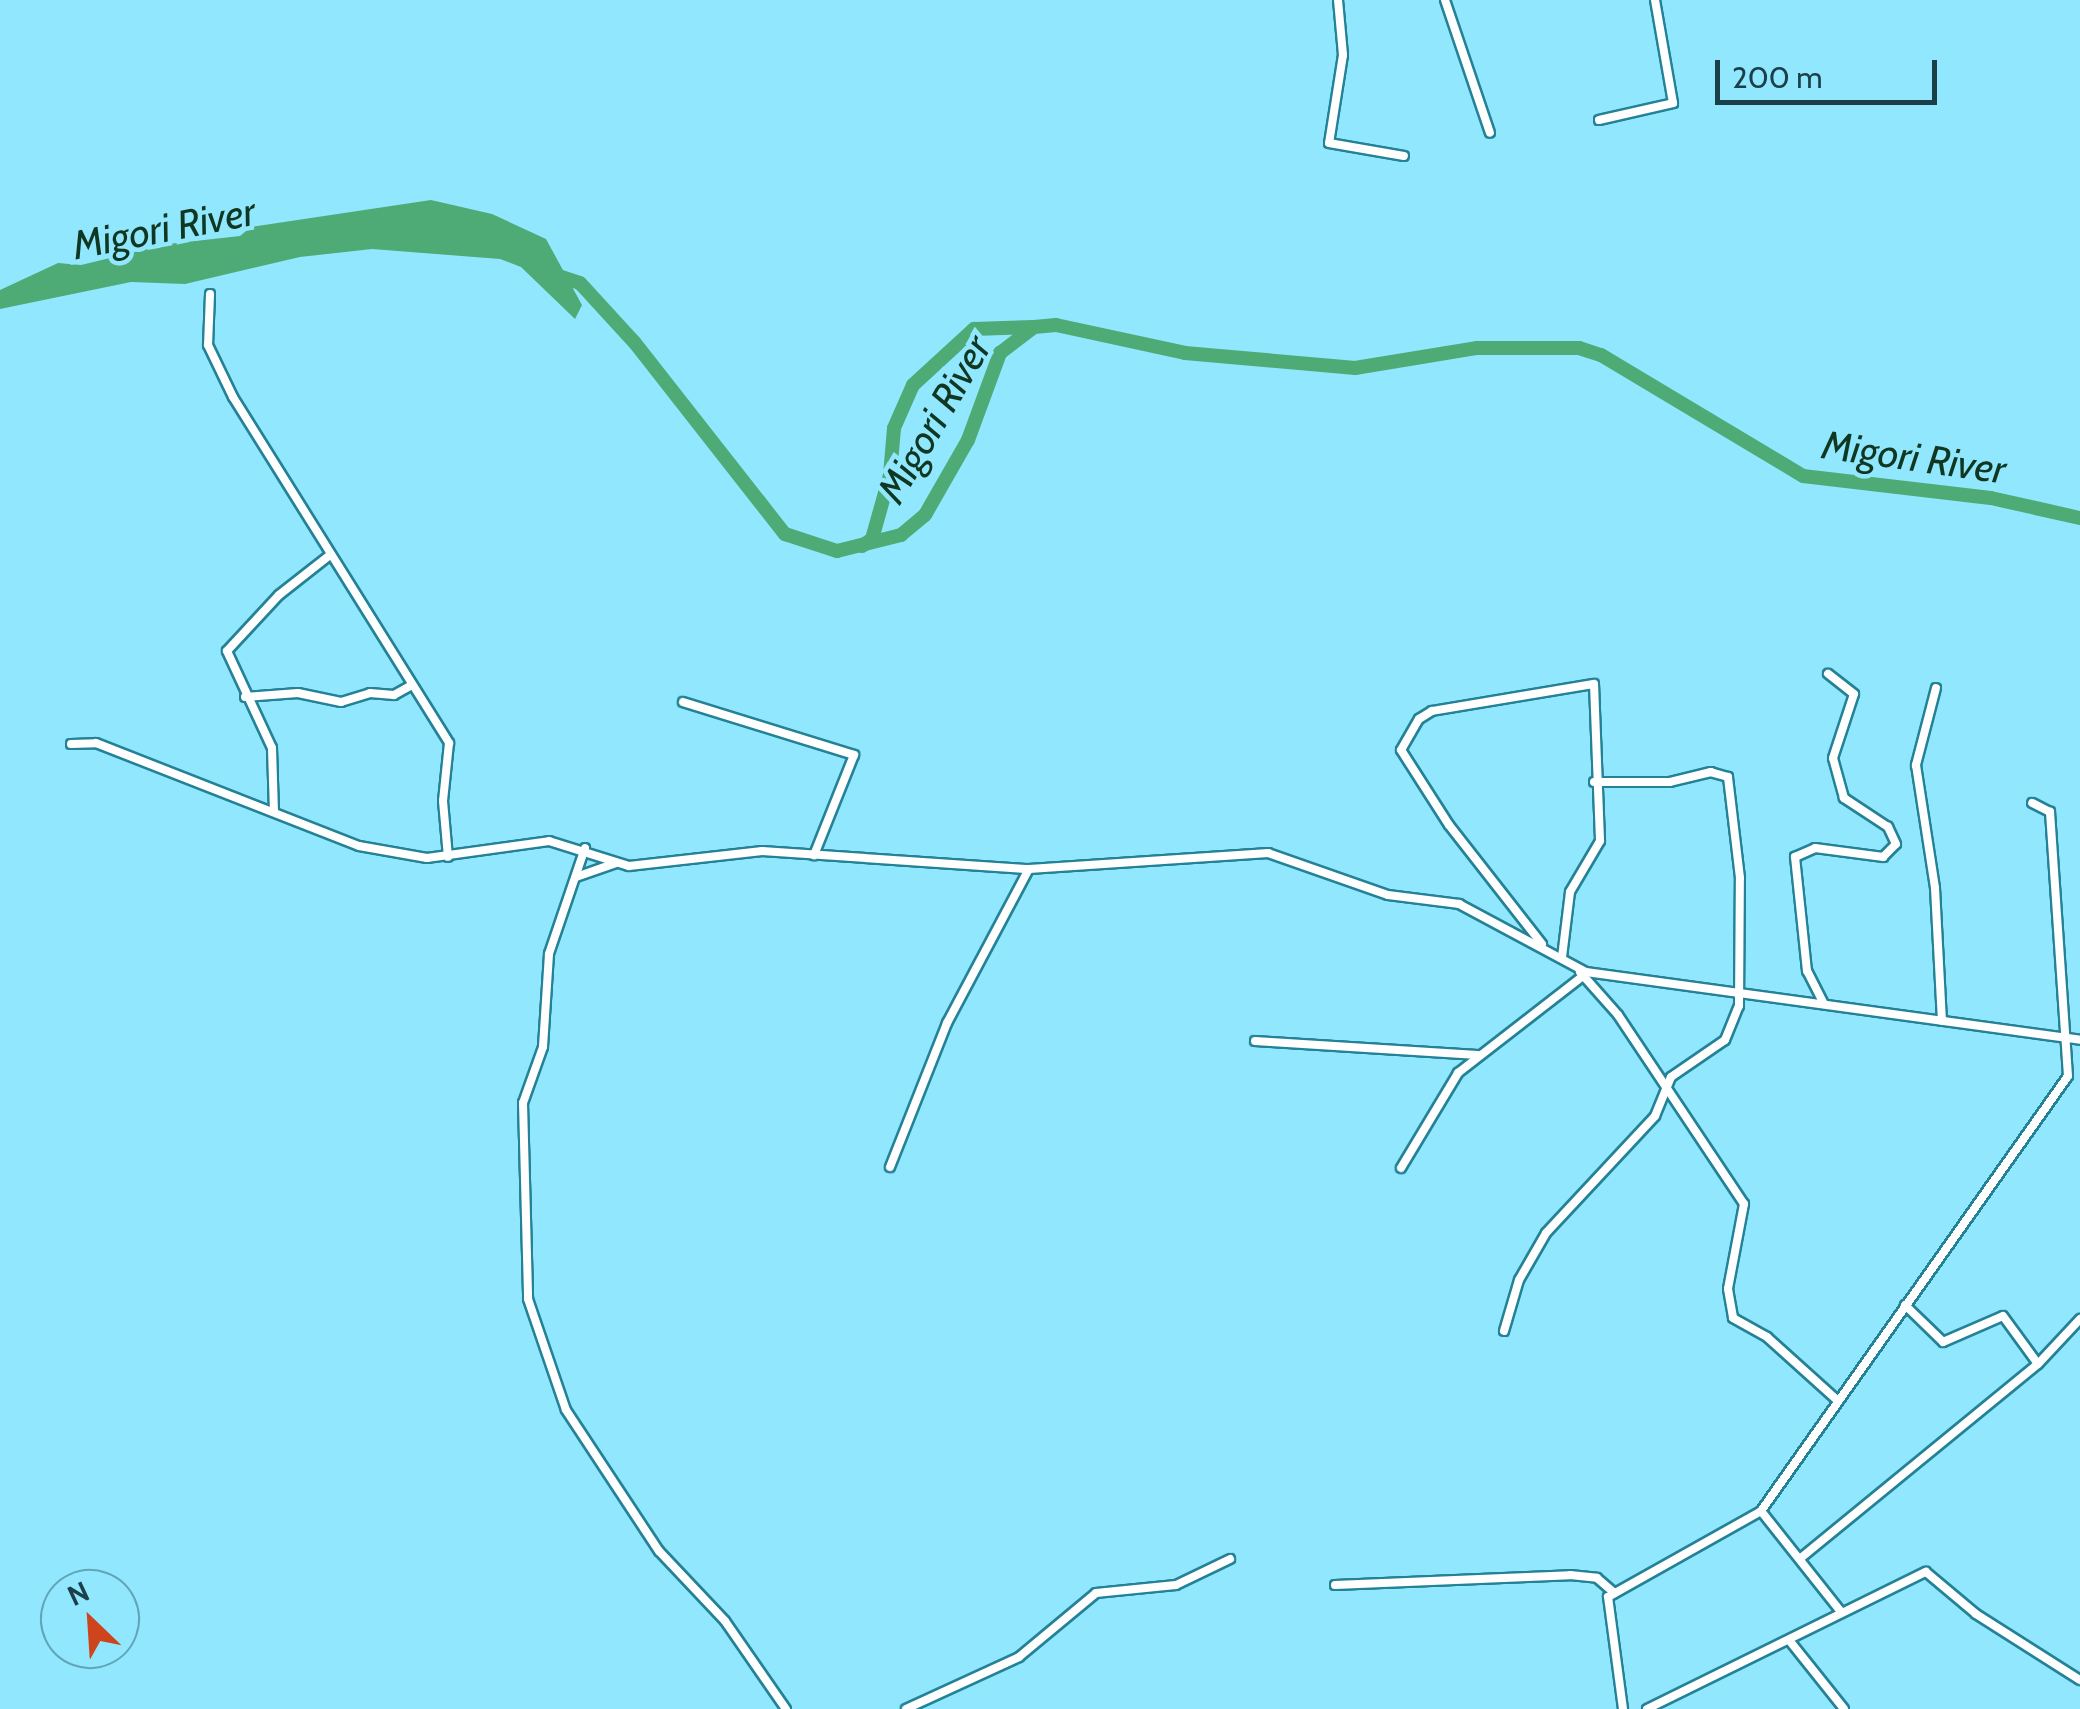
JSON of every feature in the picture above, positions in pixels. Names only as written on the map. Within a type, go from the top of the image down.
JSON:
[{"type":"street","points":[[1338,0],[1343,55],[1329,142],[1404,156]]},
{"type":"street","points":[[1446,0],[1490,133]]},
{"type":"street","points":[[1598,120],[1673,103],[1655,0]]},
{"type":"street","points":[[210,294],[208,345],[214,359],[448,743],[448,858]]},
{"type":"street","points":[[274,812],[272,748],[228,662],[229,647],[330,555]]},
{"type":"street","points":[[1824,1004],[1807,972],[1795,858],[1809,848],[1883,858],[1896,844],[1888,827],[1844,798],[1833,758],[1854,694],[1828,674]]},
{"type":"street","points":[[1542,944],[1448,825],[1401,750],[1419,719],[1432,711],[1594,684],[1594,782],[1600,845],[1570,892],[1562,957]]},
{"type":"street","points":[[245,697],[298,693],[341,702],[370,693],[394,695],[412,685]]},
{"type":"street","points":[[1936,688],[1916,765],[1935,888],[1942,1022]]},
{"type":"street","points":[[683,702],[855,756],[814,855]]},
{"type":"street","points":[[72,744],[96,743],[360,846],[448,858],[549,841],[585,848],[616,863]]},
{"type":"street","points":[[1504,1331],[1519,1280],[1546,1234],[1655,1116],[1671,1077],[1726,1040],[1740,995],[1740,878],[1728,777],[1711,772],[1670,782],[1594,782]]},
{"type":"street","points":[[1624,1709],[1606,1607],[1614,1593],[1761,1511],[2064,1085],[2069,1039],[2050,812],[2032,803]]},
{"type":"street","points":[[585,848],[549,954],[543,1047],[523,1103],[528,1299],[566,1410],[659,1551],[724,1621],[786,1709]]},
{"type":"street","points":[[576,877],[616,863],[676,864],[762,852],[1029,869],[1268,853],[1388,895],[1458,904],[1542,944],[1574,965],[1618,1015],[1744,1204],[1728,1283],[1732,1316],[1767,1337],[1838,1401]]},
{"type":"street","points":[[890,1167],[946,1023],[1029,869]]},
{"type":"street","points":[[1574,965],[1622,979],[2080,1040]]},
{"type":"street","points":[[1401,1168],[1442,1092],[1478,1055],[1584,976]]},
{"type":"street","points":[[1255,1042],[1478,1055]]},
{"type":"street","points":[[1905,1305],[1943,1342],[2003,1316],[2038,1364]]},
{"type":"street","points":[[1802,1558],[2038,1364],[2080,1319]]},
{"type":"street","points":[[1761,1511],[1841,1612]]},
{"type":"street","points":[[906,1709],[1020,1656],[1096,1592],[1176,1585],[1230,1559]]},
{"type":"street","points":[[1647,1709],[1928,1572],[1976,1614],[2080,1680]]},
{"type":"street","points":[[1335,1585],[1570,1575],[1597,1578],[1614,1593]]},
{"type":"street","points":[[1788,1640],[1844,1709]]},
{"type":"shaded area","points":[[431,200],[492,214],[546,239],[582,305],[575,319],[521,267],[500,259],[372,249],[300,257],[185,284],[131,282],[0,309],[0,290],[58,263],[81,265],[168,244],[240,236],[251,227]]},
{"type":"waterway","name":"Migori River","points":[[552,274],[580,283],[635,343],[785,534],[837,551],[901,535],[925,515],[968,440],[1000,353],[1034,327],[1056,325],[1185,353],[1355,368],[1477,348],[1579,348],[1601,355],[1803,476],[1991,498],[2080,518]]},
{"type":"waterway","points":[[862,546],[872,539],[890,475],[894,428],[913,385],[974,329],[1034,327]]}]
